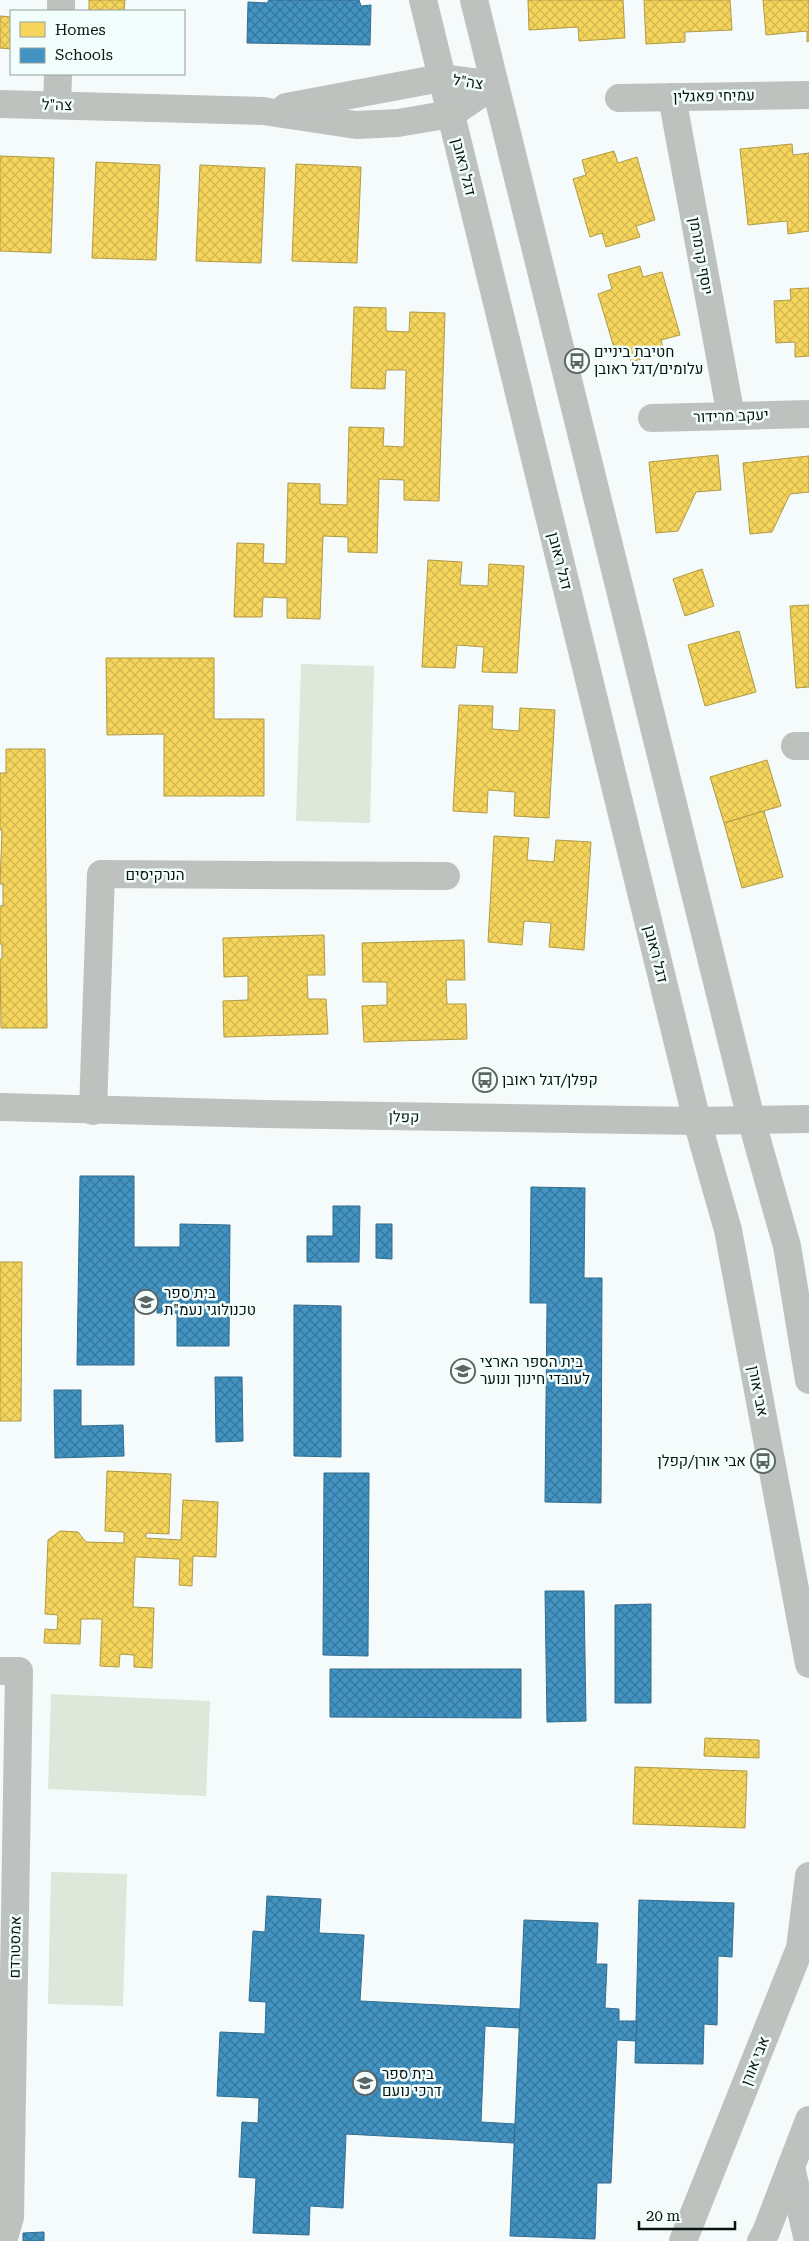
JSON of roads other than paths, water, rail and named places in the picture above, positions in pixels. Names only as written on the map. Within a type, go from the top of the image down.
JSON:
[{"type":"street","name":"דגל ראובן","points":[[423,0],[697,1121]]},
{"type":"street","points":[[474,0],[751,1119],[787,1246],[809,1380]]},
{"type":"street","points":[[57,105],[58,75]]},
{"type":"street","name":"צה\"ל","points":[[263,111],[441,78],[494,86]]},
{"type":"street","name":"צה\"ל","points":[[0,104],[263,111],[356,124],[398,123],[450,114],[494,86]]},
{"type":"street","name":"עמיחי פאגלין","points":[[619,98],[809,95]]},
{"type":"street","name":"יוסף קרמרמן","points":[[672,97],[730,416]]},
{"type":"street","name":"יעקב מרידור","points":[[652,418],[809,414]]},
{"type":"street","name":"הנרקיסים","points":[[93,1111],[101,874],[446,876]]},
{"type":"street","name":"קפלן","points":[[0,1107],[93,1111],[697,1121],[809,1119]]},
{"type":"street","name":"אבי אורן","points":[[697,1121],[728,1230],[809,1664]]},
{"type":"street","name":"אמסטרדם","points":[[0,1671],[19,1671],[10,2216],[2,2241]]},
{"type":"street","name":"אבי אורן","points":[[683,2241],[800,1948],[809,1876]]},
{"type":"street","points":[[760,2241],[766,2232],[809,2120]]},
{"type":"street","points":[[791,2167],[808,2241]]},
{"type":"place","name":"חטיבת ביניים עלומים/דגל ראובן","points":[[577,361]]},
{"type":"place","name":"קפלן/דגל ראובן","points":[[485,1080]]},
{"type":"place","name":"בית ספר טכנולוגי נעמ\"ת","points":[[146,1302]]},
{"type":"place","name":"בית הספר הארצי לעובדי חינוך ונוער","points":[[463,1371]]},
{"type":"place","name":"אבי אורן/קפלן","points":[[763,1461]]},
{"type":"place","name":"בית ספר דרכי נועם","points":[[365,2083]]}]
